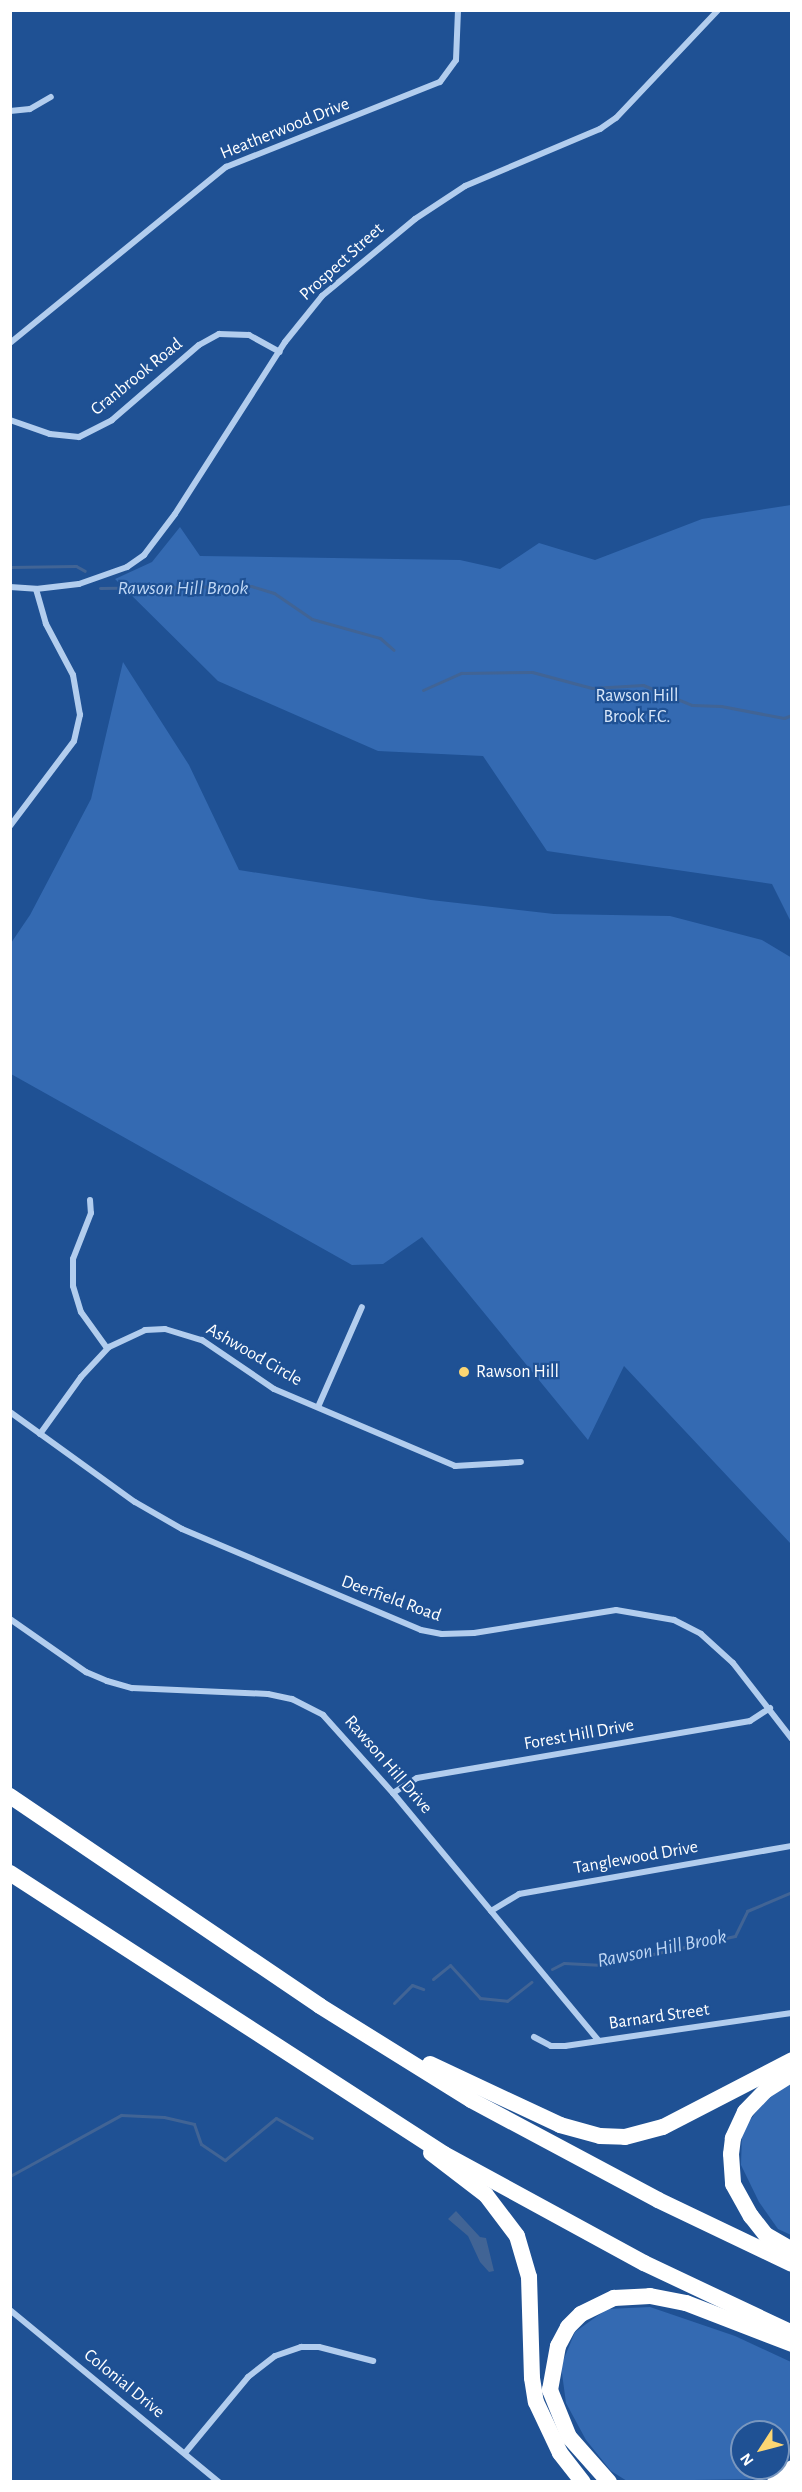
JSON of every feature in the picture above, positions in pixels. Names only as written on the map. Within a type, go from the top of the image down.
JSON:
[{"type":"highway","points":[[10,1796],[351,2025],[512,2124],[792,2264]]},
{"type":"highway","points":[[10,1873],[411,2134],[618,2249],[792,2333]]},
{"type":"highway","points":[[351,2025],[382,2036],[506,2103],[566,2127],[610,2137],[631,2137],[663,2127],[792,2060]]},
{"type":"highway","points":[[792,2074],[766,2090],[745,2112],[733,2138],[731,2173],[735,2188],[751,2216],[766,2235],[792,2250]]},
{"type":"highway","points":[[411,2134],[449,2170],[486,2195],[517,2236],[528,2277],[532,2378],[536,2402],[560,2453],[584,2481]]},
{"type":"highway","points":[[609,2481],[569,2437],[550,2390],[558,2346],[581,2313],[614,2298],[650,2296],[686,2303],[792,2344]]},
{"type":"highway","points":[[775,2481],[792,2468]]},
{"type":"street","name":"Heatherwood Drive","points":[[10,343],[226,167],[440,82],[456,60],[458,10]]},
{"type":"street","name":"Prospect Street","points":[[10,587],[36,589],[88,581],[127,567],[144,555],[176,514],[280,352],[322,296],[423,213],[465,186],[600,129],[622,113],[718,10]]},
{"type":"street","points":[[10,111],[30,109],[51,97]]},
{"type":"street","name":"Cranbrook Road","points":[[10,420],[50,434],[80,437],[112,420],[200,345],[219,334],[249,335],[280,352]]},
{"type":"street","points":[[10,826],[70,747],[81,715],[73,675],[50,634],[36,589]]},
{"type":"street","points":[[90,1200],[91,1213],[73,1259],[73,1286],[81,1312],[107,1348]]},
{"type":"street","points":[[318,1407],[362,1306]]},
{"type":"street","name":"Ashwood Circle","points":[[40,1434],[81,1377],[107,1348],[145,1330],[182,1332],[202,1340],[274,1389],[454,1466],[521,1462]]},
{"type":"street","name":"Deerfield Road","points":[[10,1412],[135,1502],[182,1529],[417,1629],[442,1634],[474,1633],[605,1611],[639,1611],[674,1620],[705,1637],[770,1708],[792,1739]]},
{"type":"street","name":"Rawson Hill Drive","points":[[10,1619],[90,1674],[126,1687],[268,1694],[303,1703],[332,1722],[393,1792],[598,2040]]},
{"type":"street","name":"Forest Hill Drive","points":[[393,1792],[417,1778],[750,1721],[770,1708]]},
{"type":"street","name":"Tanglewood Drive","points":[[491,1911],[519,1894],[792,1846]]},
{"type":"street","name":"Barnard Street","points":[[534,2037],[558,2046],[792,2013]]},
{"type":"street","name":"Colonial Drive","points":[[10,2310],[219,2481]]},
{"type":"street","points":[[185,2453],[248,2377],[275,2356],[301,2347],[319,2346],[373,2361]]},
{"type":"green space","name":"Rawson Hill Brook F.C.","points":[[791,505],[791,922],[772,884],[547,851],[483,756],[378,751],[218,681],[115,579],[152,562],[180,527],[200,556],[460,560],[500,569],[539,543],[595,560],[702,519]]},
{"type":"green space","name":"Rawson Hill","points":[[123,662],[189,765],[239,870],[431,900],[554,914],[670,916],[762,940],[792,958],[791,1544],[624,1366],[588,1440],[422,1237],[383,1264],[352,1265],[11,1074],[11,943],[30,915],[91,799]]},
{"type":"green space","points":[[791,2083],[791,2235],[778,2229],[759,2202],[741,2165],[742,2131],[768,2096]]},
{"type":"green space","points":[[650,2307],[735,2336],[791,2362],[791,2440],[790,2420],[730,2420],[730,2479],[627,2481],[611,2471],[586,2440],[566,2403],[561,2366],[575,2332],[607,2309]]},
{"type":"shaded area","points":[[456,2211],[480,2237],[486,2238],[494,2271],[489,2272],[480,2262],[468,2236],[448,2219]]},
{"type":"waterway","name":"Rawson Hill Brook","points":[[10,567],[76,566],[85,571]]},
{"type":"waterway","name":"Rawson Hill Brook","points":[[100,588],[251,586],[274,593],[312,619],[380,638],[394,650]]},
{"type":"waterway","name":"Rawson Hill Brook","points":[[423,690],[461,673],[532,672],[592,688],[643,685],[692,705],[721,706],[784,718],[792,715]]},
{"type":"waterway","name":"Rawson Hill Brook","points":[[552,1969],[564,1963],[603,1965],[735,1936],[747,1911],[792,1892]]},
{"type":"waterway","name":"Rawson Hill Brook","points":[[433,1979],[450,1965],[480,1998],[507,2001],[531,1982]]},
{"type":"waterway","name":"Rawson Hill Brook","points":[[394,2003],[412,1985],[423,1989]]},
{"type":"waterway","name":"Rawson Hill Brook","points":[[10,2176],[121,2115],[164,2117],[194,2124],[201,2144],[225,2160],[276,2118],[312,2138]]},
{"type":"place","name":"Rawson Hill","points":[[464,1372]]}]
